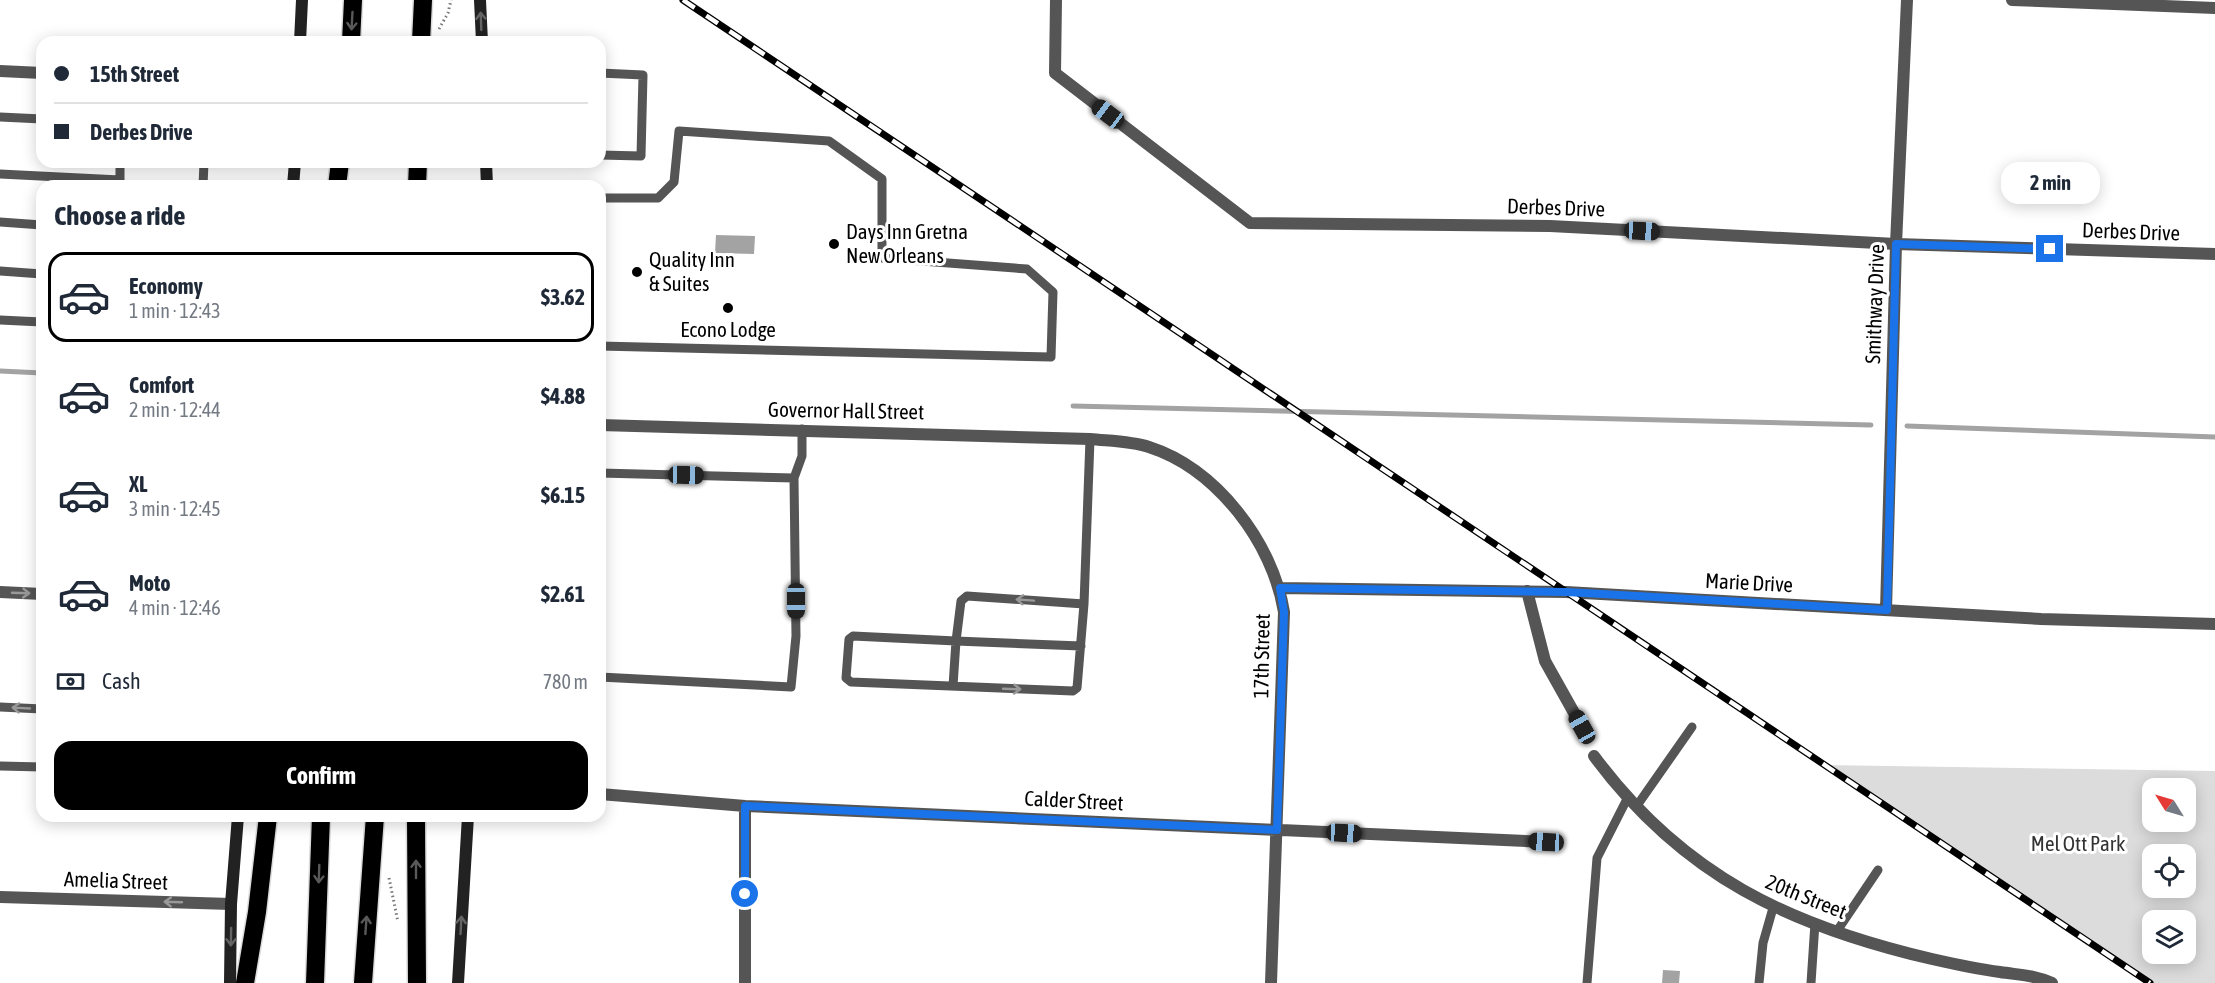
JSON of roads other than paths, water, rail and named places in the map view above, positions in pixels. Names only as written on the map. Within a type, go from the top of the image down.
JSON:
[{"type":"highway","points":[[351,36],[353,0]]},
{"type":"highway","points":[[421,36],[423,0]]},
{"type":"highway","points":[[245,983],[258,912],[267,822]]},
{"type":"highway","points":[[315,983],[321,822]]},
{"type":"highway","points":[[363,983],[375,822]]},
{"type":"highway","points":[[416,822],[417,983]]},
{"type":"main road","points":[[300,36],[302,0]]},
{"type":"main road","points":[[480,0],[482,36]]},
{"type":"main road","points":[[230,983],[231,904],[238,822]]},
{"type":"main road","points":[[458,983],[468,822]]},
{"type":"street","name":"Derbes Drive","points":[[1056,0],[1054,73],[1250,223],[1550,226],[1896,244],[2215,254]]},
{"type":"street","name":"Smithway Drive","points":[[1887,610],[1896,244],[1907,0]]},
{"type":"street","points":[[2012,0],[2215,8]]},
{"type":"street","points":[[0,71],[36,73]]},
{"type":"street","name":"Governor Hall Street","points":[[606,425],[1090,439]]},
{"type":"street","name":"17th Street","points":[[1090,439],[1149,447],[1186,466],[1222,493],[1244,518],[1280,588],[1284,612],[1271,983]]},
{"type":"street","name":"Marie Drive","points":[[1280,588],[1527,591],[2041,619],[2215,624]]},
{"type":"street","points":[[1527,591],[1545,661],[1582,727]]},
{"type":"street","points":[[0,592],[36,594]]},
{"type":"street","name":"20th Street","points":[[1594,756],[1632,803],[1667,837],[1717,876],[1773,908],[1837,931],[1933,959],[2036,976],[2052,983]]},
{"type":"street","name":"Calder Street","points":[[606,794],[745,806],[1546,842]]},
{"type":"street","points":[[745,806],[745,983]]},
{"type":"street","name":"Amelia Street","points":[[0,897],[231,904]]},
{"type":"lane","points":[[606,73],[644,75],[640,156],[606,155]]},
{"type":"lane","points":[[0,117],[36,119]]},
{"type":"lane","points":[[606,198],[658,198],[674,182],[679,131],[829,141],[882,179],[882,258],[1027,269],[1053,292],[1051,357],[606,346]]},
{"type":"lane","points":[[0,174],[80,180]]},
{"type":"lane","points":[[0,222],[36,225]]},
{"type":"lane","points":[[0,271],[36,274]]},
{"type":"lane","points":[[0,320],[36,322]]},
{"type":"lane","points":[[606,677],[790,687],[796,636],[794,478],[802,456],[802,429]]},
{"type":"lane","points":[[1081,646],[853,636],[849,639],[846,678],[850,682],[1073,691],[1078,685],[1081,646],[1084,604],[1090,439]]},
{"type":"lane","points":[[606,473],[794,478]]},
{"type":"lane","points":[[953,686],[961,601],[967,596],[1084,604]]},
{"type":"lane","points":[[0,707],[36,709]]},
{"type":"lane","points":[[1587,983],[1597,858],[1632,803],[1692,727]]},
{"type":"lane","points":[[0,766],[36,767]]},
{"type":"lane","points":[[1837,931],[1878,870]]},
{"type":"lane","points":[[1759,983],[1763,943],[1773,908]]},
{"type":"lane","points":[[1811,983],[1815,923]]},
{"type":"waterway","points":[[0,371],[36,373]]},
{"type":"waterway","points":[[1073,406],[1871,425]]},
{"type":"waterway","points":[[1907,426],[2215,437]]},
{"type":"railway","points":[[683,0],[2150,983]]},
{"type":"place","name":"Days Inn Gretna New Orleans","points":[[834,244]]},
{"type":"place","name":"Quality Inn & Suites","points":[[637,272]]},
{"type":"place","name":"Econo Lodge","points":[[728,308]]},
{"type":"park label","name":"Mel Ott Park","points":[[2078,844]]}]
